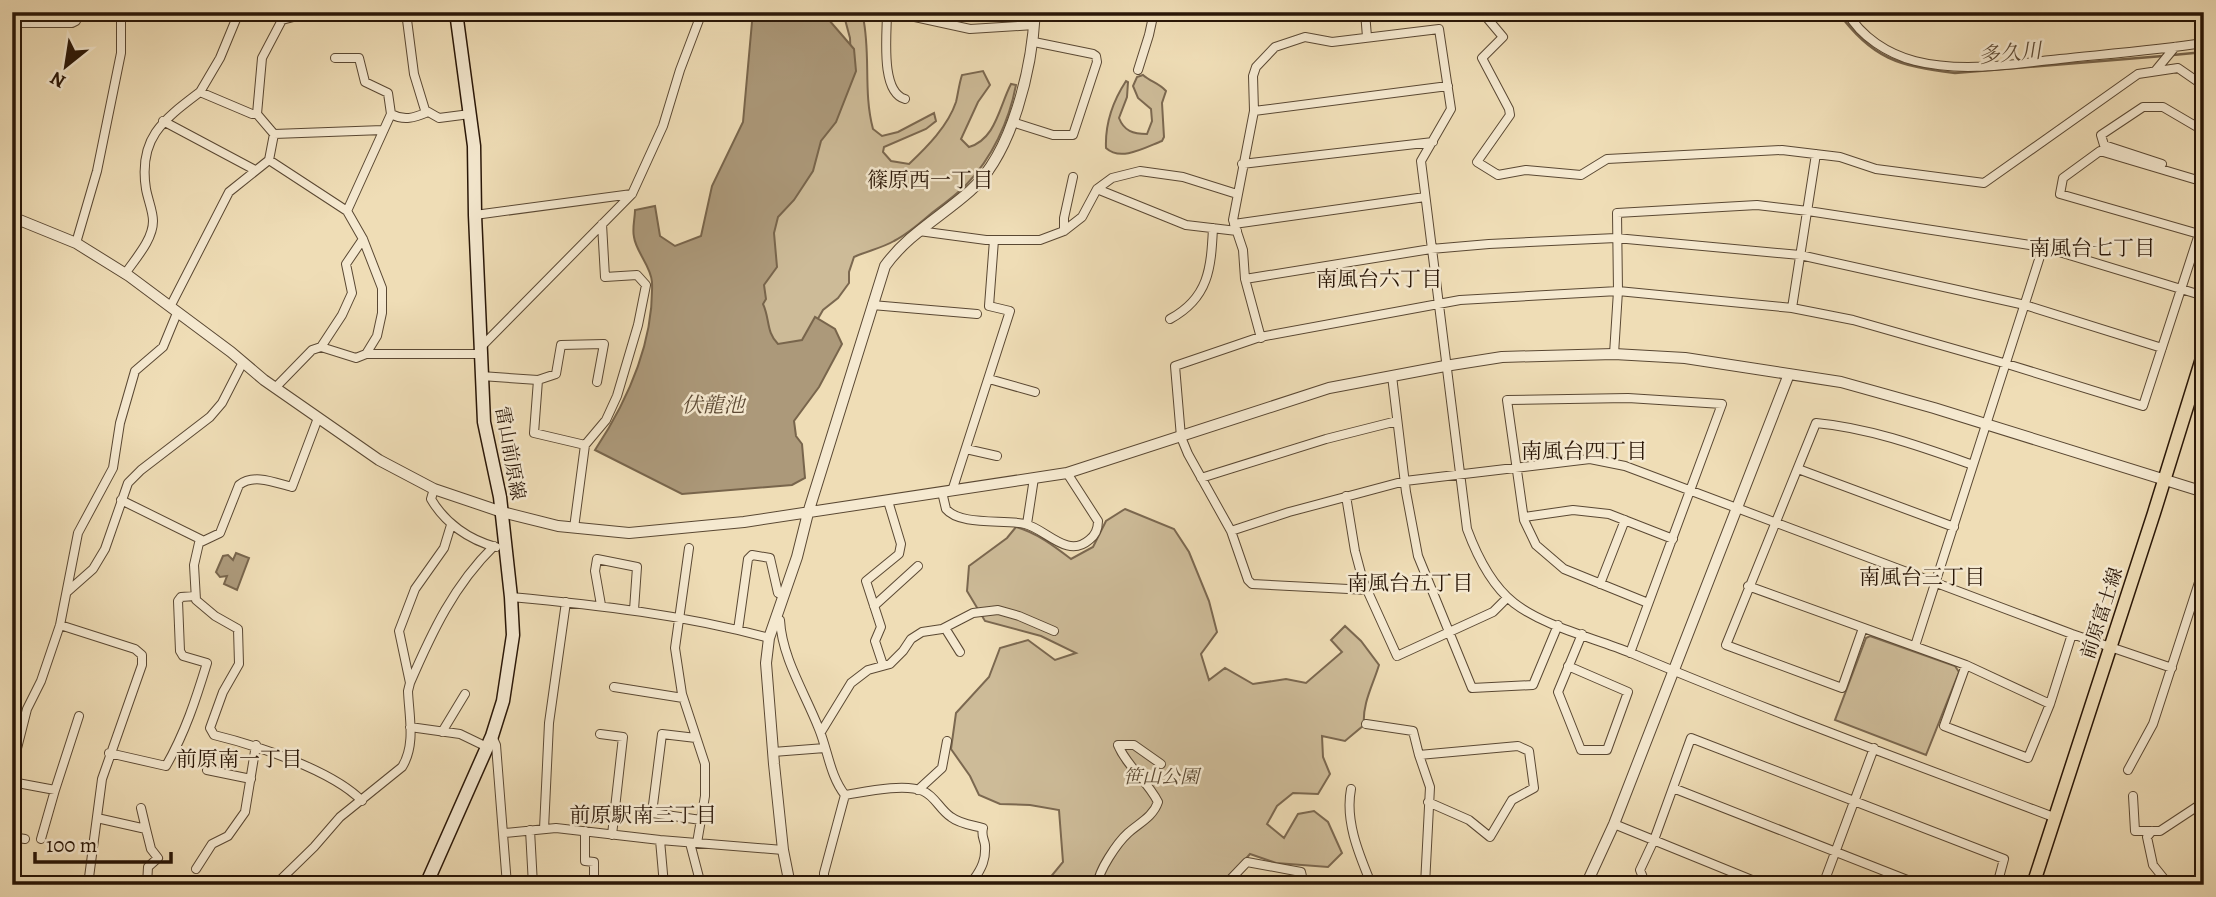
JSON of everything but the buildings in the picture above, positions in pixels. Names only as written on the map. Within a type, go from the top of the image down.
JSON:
[{"type":"main road","name":"雷山前原線","points":[[426,885],[490,742],[503,701],[511,645],[511,597],[500,547],[502,512],[484,422],[474,146],[456,12]]},
{"type":"main road","name":"前原富士線","points":[[2033,885],[2204,352]]},
{"type":"street","points":[[12,23],[72,23],[76,21],[79,12]]},
{"type":"street","points":[[76,243],[97,172],[121,53],[121,12]]},
{"type":"street","points":[[125,274],[144,246],[153,223],[146,188],[146,150],[163,121],[200,92],[220,58],[239,12]]},
{"type":"street","points":[[272,12],[282,20]]},
{"type":"street","points":[[257,114],[262,58],[282,20],[313,12]]},
{"type":"street","points":[[406,12],[414,74],[419,95],[428,112],[439,118],[470,114]]},
{"type":"street","points":[[321,347],[356,358],[366,354],[480,351],[632,194],[663,126],[702,12]]},
{"type":"street","points":[[905,99],[900,98],[892,89],[887,73],[890,12],[970,29],[1034,24]]},
{"type":"street","points":[[790,885],[783,850],[773,752],[766,663],[769,638],[885,267],[919,231],[971,191],[982,179],[1007,138],[1034,42],[1035,12]]},
{"type":"street","points":[[1138,70],[1154,12]]},
{"type":"street","points":[[1364,12],[1367,37]]},
{"type":"street","points":[[1482,12],[1503,37],[1482,58],[1510,115],[1477,162],[1498,175],[1526,170],[1581,175],[1607,159],[1782,150],[1840,157],[1876,169],[1984,183],[2138,74],[2178,68],[2204,86]]},
{"type":"street","points":[[1847,12],[1864,34],[1877,44],[1901,56],[1932,64],[1999,65],[2172,50],[2204,43]]},
{"type":"street","points":[[1261,338],[1245,279],[1243,250],[1236,227],[1237,194],[1254,111],[1253,76],[1256,67],[1275,47],[1305,37],[1332,42],[1439,29],[1451,108],[1421,161],[1467,528],[1475,550],[1499,590],[1517,606],[1558,625],[2056,818]]},
{"type":"street","points":[[1012,122],[1053,135],[1073,135],[1097,62],[1093,54],[1034,42]]},
{"type":"street","points":[[2156,70],[2172,50]]},
{"type":"street","points":[[335,58],[359,58],[365,82],[388,93],[391,114],[347,211]]},
{"type":"street","points":[[1254,111],[1448,86]]},
{"type":"street","points":[[12,768],[27,709],[41,681],[60,625],[78,533],[113,468],[120,423],[135,371],[163,347],[174,310],[229,192],[270,160],[274,134],[257,114],[200,92]]},
{"type":"street","points":[[2204,131],[2163,107],[2143,107],[2101,135],[2104,145],[2204,180]]},
{"type":"street","points":[[391,114],[400,118],[416,117],[428,112]]},
{"type":"street","points":[[163,121],[255,170]]},
{"type":"street","points":[[274,134],[383,130]]},
{"type":"street","points":[[1242,164],[1433,142]]},
{"type":"street","points":[[2199,234],[2060,194],[2063,178],[2100,151],[2204,180]]},
{"type":"street","points":[[1792,308],[1816,154]]},
{"type":"street","points":[[270,160],[347,211],[363,239],[382,288],[382,313],[377,335],[366,354]]},
{"type":"street","points":[[919,231],[994,240],[1040,240],[1064,231],[1082,217],[1097,189],[1112,178],[1140,171],[1183,177],[1237,194]]},
{"type":"street","points":[[1064,231],[1064,218],[1073,177]]},
{"type":"street","points":[[1097,189],[1186,225],[1213,228],[1236,227],[1425,197]]},
{"type":"street","points":[[475,215],[632,194]]},
{"type":"street","points":[[1614,354],[1618,291],[1617,214],[1757,205],[1808,211],[2043,247],[2204,296]]},
{"type":"street","points":[[1368,590],[1252,584],[1248,580],[1231,531],[1181,437],[1175,366],[1261,338],[1460,300],[1618,291],[1792,308],[1853,320],[2143,406],[2204,211]]},
{"type":"street","points":[[12,217],[76,243],[125,274],[275,388],[379,460],[434,489],[502,512],[558,526],[629,533],[744,522],[1067,474],[1329,388],[1502,357],[1614,354],[1685,358],[1840,382],[2204,492]]},
{"type":"street","points":[[574,528],[585,445],[607,420],[617,396],[638,325],[646,285],[638,275],[605,277],[602,225]]},
{"type":"street","points":[[1170,319],[1188,309],[1207,279],[1213,228]]},
{"type":"street","points":[[1245,279],[1431,249],[1616,238],[1800,255],[2025,305],[2162,348]]},
{"type":"street","points":[[275,388],[313,350],[321,347],[342,315],[352,293],[346,264],[363,239]]},
{"type":"street","points":[[994,240],[989,306],[1010,311],[966,449],[947,491],[946,509],[957,517],[1027,524],[1071,546],[1083,544],[1097,530],[1098,521],[1067,474]]},
{"type":"street","points":[[1915,646],[2043,247]]},
{"type":"street","points":[[872,305],[977,314]]},
{"type":"street","points":[[481,376],[538,380],[556,374],[561,345],[604,345],[597,382]]},
{"type":"street","points":[[67,592],[93,569],[105,549],[128,484],[141,470],[210,417],[222,402],[243,362]]},
{"type":"street","points":[[1586,885],[1614,824],[1788,374]]},
{"type":"street","points":[[1392,376],[1405,481],[1418,556],[1472,688],[1533,685],[1558,625]]},
{"type":"street","points":[[989,379],[1035,392]]},
{"type":"street","points":[[538,380],[534,433],[585,445]]},
{"type":"street","points":[[1630,653],[1722,404],[1628,398],[1507,400],[1524,517],[1536,545],[1564,569],[1648,603]]},
{"type":"street","points":[[318,418],[292,487],[260,479],[245,480],[239,485],[220,533],[199,543],[194,565],[195,596],[199,604],[238,629],[239,664],[223,692],[209,728],[214,735],[256,745],[326,777],[362,801]]},
{"type":"street","points":[[1201,478],[1326,439],[1397,421]]},
{"type":"street","points":[[1863,628],[1842,688],[1726,645],[1816,424],[1857,429],[1973,465]]},
{"type":"street","points":[[966,449],[997,456]]},
{"type":"street","points":[[1231,531],[1289,512],[1405,481],[1590,459],[1625,466],[1737,506],[1775,523],[2072,634],[2172,668]]},
{"type":"street","points":[[1798,468],[1954,527]]},
{"type":"street","points":[[1027,524],[1034,478]]},
{"type":"street","points":[[434,489],[431,499],[451,526],[500,547]]},
{"type":"street","points":[[1346,496],[1355,551],[1368,590],[1397,656],[1493,612],[1507,598]]},
{"type":"street","points":[[121,500],[202,540]]},
{"type":"street","points":[[883,666],[875,641],[881,628],[866,581],[899,554],[901,544],[888,500]]},
{"type":"street","points":[[1524,517],[1573,510],[1609,513],[1673,539]]},
{"type":"street","points":[[1600,584],[1625,520]]},
{"type":"street","points":[[277,883],[340,817],[401,767],[408,757],[411,746],[410,683],[399,631],[415,589],[444,548],[451,526]]},
{"type":"street","points":[[410,683],[445,608],[472,567],[500,547]]},
{"type":"street","points":[[689,548],[675,648],[683,698],[705,764],[705,796],[693,843],[701,885]]},
{"type":"street","points":[[737,630],[748,559],[752,555],[771,558],[778,593],[783,595]]},
{"type":"street","points":[[601,606],[595,571],[597,559],[637,567],[634,610]]},
{"type":"street","points":[[874,606],[918,566]]},
{"type":"street","points":[[2128,770],[2153,724],[2199,595],[2204,567]]},
{"type":"street","points":[[1748,586],[1966,665],[2050,704]]},
{"type":"street","points":[[109,753],[166,766],[179,743],[194,707],[207,663],[183,656],[180,651],[178,601],[181,597],[195,596]]},
{"type":"street","points":[[511,597],[634,610],[769,638]]},
{"type":"street","points":[[544,829],[549,723],[566,602]]},
{"type":"street","points":[[821,732],[851,684],[868,670],[894,660],[911,639],[922,632],[944,628],[973,613],[998,610],[1019,615],[1055,631]]},
{"type":"street","points":[[776,618],[780,620],[786,653],[821,732],[838,787],[845,795]]},
{"type":"street","points":[[60,625],[135,649],[142,655],[142,665],[102,779],[88,885]]},
{"type":"street","points":[[944,628],[960,652]]},
{"type":"street","points":[[1568,666],[1628,692],[1607,750],[1581,750],[1558,692],[1568,666],[1582,634]]},
{"type":"street","points":[[1966,665],[1944,726],[2028,758],[2050,704],[2072,634]]},
{"type":"street","points":[[614,687],[683,698]]},
{"type":"street","points":[[442,732],[465,694]]},
{"type":"street","points":[[41,839],[79,716]]},
{"type":"street","points":[[1366,724],[1413,731],[1430,787],[1425,885]]},
{"type":"street","points":[[410,727],[460,734],[496,745],[507,885]]},
{"type":"street","points":[[600,734],[623,737],[612,835]]},
{"type":"street","points":[[696,738],[662,734],[652,813],[701,820]]},
{"type":"street","points":[[1646,885],[1640,870],[1654,841],[1691,738],[2004,859],[1997,885]]},
{"type":"street","points":[[918,790],[942,768],[947,741]]},
{"type":"street","points":[[196,869],[212,844],[228,836],[245,813],[256,745]]},
{"type":"street","points":[[1098,885],[1098,877],[1125,835],[1151,815],[1157,802],[1145,779],[1127,763],[1118,745],[1134,745],[1161,764]]},
{"type":"street","points":[[1419,755],[1518,746],[1529,751],[1534,788],[1512,800],[1490,837],[1469,820],[1428,802]]},
{"type":"street","points":[[773,752],[825,748]]},
{"type":"street","points":[[1823,885],[1874,748]]},
{"type":"street","points":[[207,770],[251,779]]},
{"type":"street","points":[[12,782],[55,790]]},
{"type":"street","points":[[845,795],[907,788],[918,790],[935,799],[950,817],[983,828],[981,835],[985,842],[984,867],[974,879],[975,885]]},
{"type":"street","points":[[1673,788],[1920,885]]},
{"type":"street","points":[[1351,789],[1348,804],[1358,854],[1370,881],[1369,885]]},
{"type":"street","points":[[824,885],[824,873],[845,795]]},
{"type":"street","points":[[2133,796],[2136,831],[2160,831],[2204,802]]},
{"type":"street","points":[[141,808],[151,849],[158,858],[148,867],[147,885]]},
{"type":"street","points":[[97,818],[146,830]]},
{"type":"street","points":[[1614,824],[1764,885]]},
{"type":"street","points":[[505,833],[556,828],[783,850]]},
{"type":"street","points":[[530,830],[533,885]]},
{"type":"street","points":[[585,831],[585,861],[594,862],[593,885]]},
{"type":"street","points":[[2152,831],[2147,837],[2153,865],[2169,885]]},
{"type":"street","points":[[12,837],[25,839]]},
{"type":"street","points":[[660,840],[664,885]]},
{"type":"street","points":[[1225,885],[1247,862],[1301,872],[1304,885]]},
{"type":"street","points":[[277,883],[289,885]]},
{"type":"green space","points":[[843,12],[882,14],[882,19],[863,17],[867,45],[868,101],[873,129],[882,136],[898,132],[934,113],[936,121],[926,129],[884,147],[883,152],[891,161],[909,164],[936,136],[956,102],[962,75],[983,71],[990,85],[978,102],[961,139],[969,147],[978,143],[991,130],[1011,84],[1016,85],[998,139],[984,163],[966,185],[904,235],[885,246],[854,257],[849,283],[838,298],[823,310],[805,341],[777,347],[767,339],[759,300],[772,217],[851,64],[850,38]]},
{"type":"green space","points":[[1143,75],[1166,91],[1162,103],[1164,137],[1162,141],[1134,152],[1112,152],[1106,148],[1108,122],[1126,81],[1127,97],[1119,118],[1130,131],[1147,134],[1152,121],[1151,109],[1138,98],[1133,86],[1137,77]]},
{"type":"green space","name":"笹山公園","points":[[1125,509],[1174,529],[1189,552],[1209,601],[1217,632],[1201,654],[1209,680],[1225,668],[1253,684],[1286,679],[1306,683],[1342,652],[1331,640],[1345,626],[1361,641],[1379,665],[1366,702],[1364,725],[1345,741],[1322,736],[1323,757],[1330,774],[1318,794],[1293,793],[1277,806],[1267,824],[1284,838],[1298,814],[1314,811],[1328,822],[1342,853],[1328,867],[1276,863],[1250,854],[1218,885],[1044,885],[1063,862],[1059,810],[1000,804],[979,795],[970,776],[951,749],[956,713],[989,677],[1000,648],[1028,640],[1055,660],[1076,653],[1041,636],[985,621],[967,591],[969,566],[1007,538],[1016,527],[1038,536],[1071,559],[1093,547],[1106,521]]},
{"type":"green space","points":[[1870,636],[1955,666],[1959,672],[1926,755],[1835,720],[1866,638]]},
{"type":"water","name":"伏龍池","points":[[756,12],[818,12],[829,20],[854,49],[856,71],[836,122],[821,141],[813,171],[794,200],[778,217],[774,233],[777,267],[764,285],[766,299],[763,304],[772,335],[778,344],[802,340],[815,317],[835,329],[842,344],[819,387],[794,421],[796,436],[802,444],[805,478],[792,485],[682,494],[595,450],[628,391],[644,349],[649,327],[652,282],[635,243],[635,210],[655,206],[660,236],[675,246],[701,236],[712,186],[743,122],[752,22]]},
{"type":"water","points":[[236,553],[249,558],[237,590],[224,584],[227,576],[220,577],[216,572],[223,556],[228,555],[233,560]]},
{"type":"waterway","name":"多久川","points":[[1838,12],[1863,40],[1888,57],[1918,67],[1955,73],[2163,56]]},
{"type":"waterway","name":"多久川","points":[[2173,55],[2204,52]]},
{"type":"district","name":"篠原西一丁目","points":[[930,180]]},
{"type":"district","name":"南風台七丁目","points":[[2092,248]]},
{"type":"district","name":"南風台六丁目","points":[[1379,279]]},
{"type":"district","name":"南風台四丁目","points":[[1584,451]]},
{"type":"district","name":"南風台三丁目","points":[[1922,577]]},
{"type":"district","name":"南風台五丁目","points":[[1410,583]]},
{"type":"district","name":"前原南一丁目","points":[[239,759]]},
{"type":"district","name":"前原駅南三丁目","points":[[643,815]]}]
